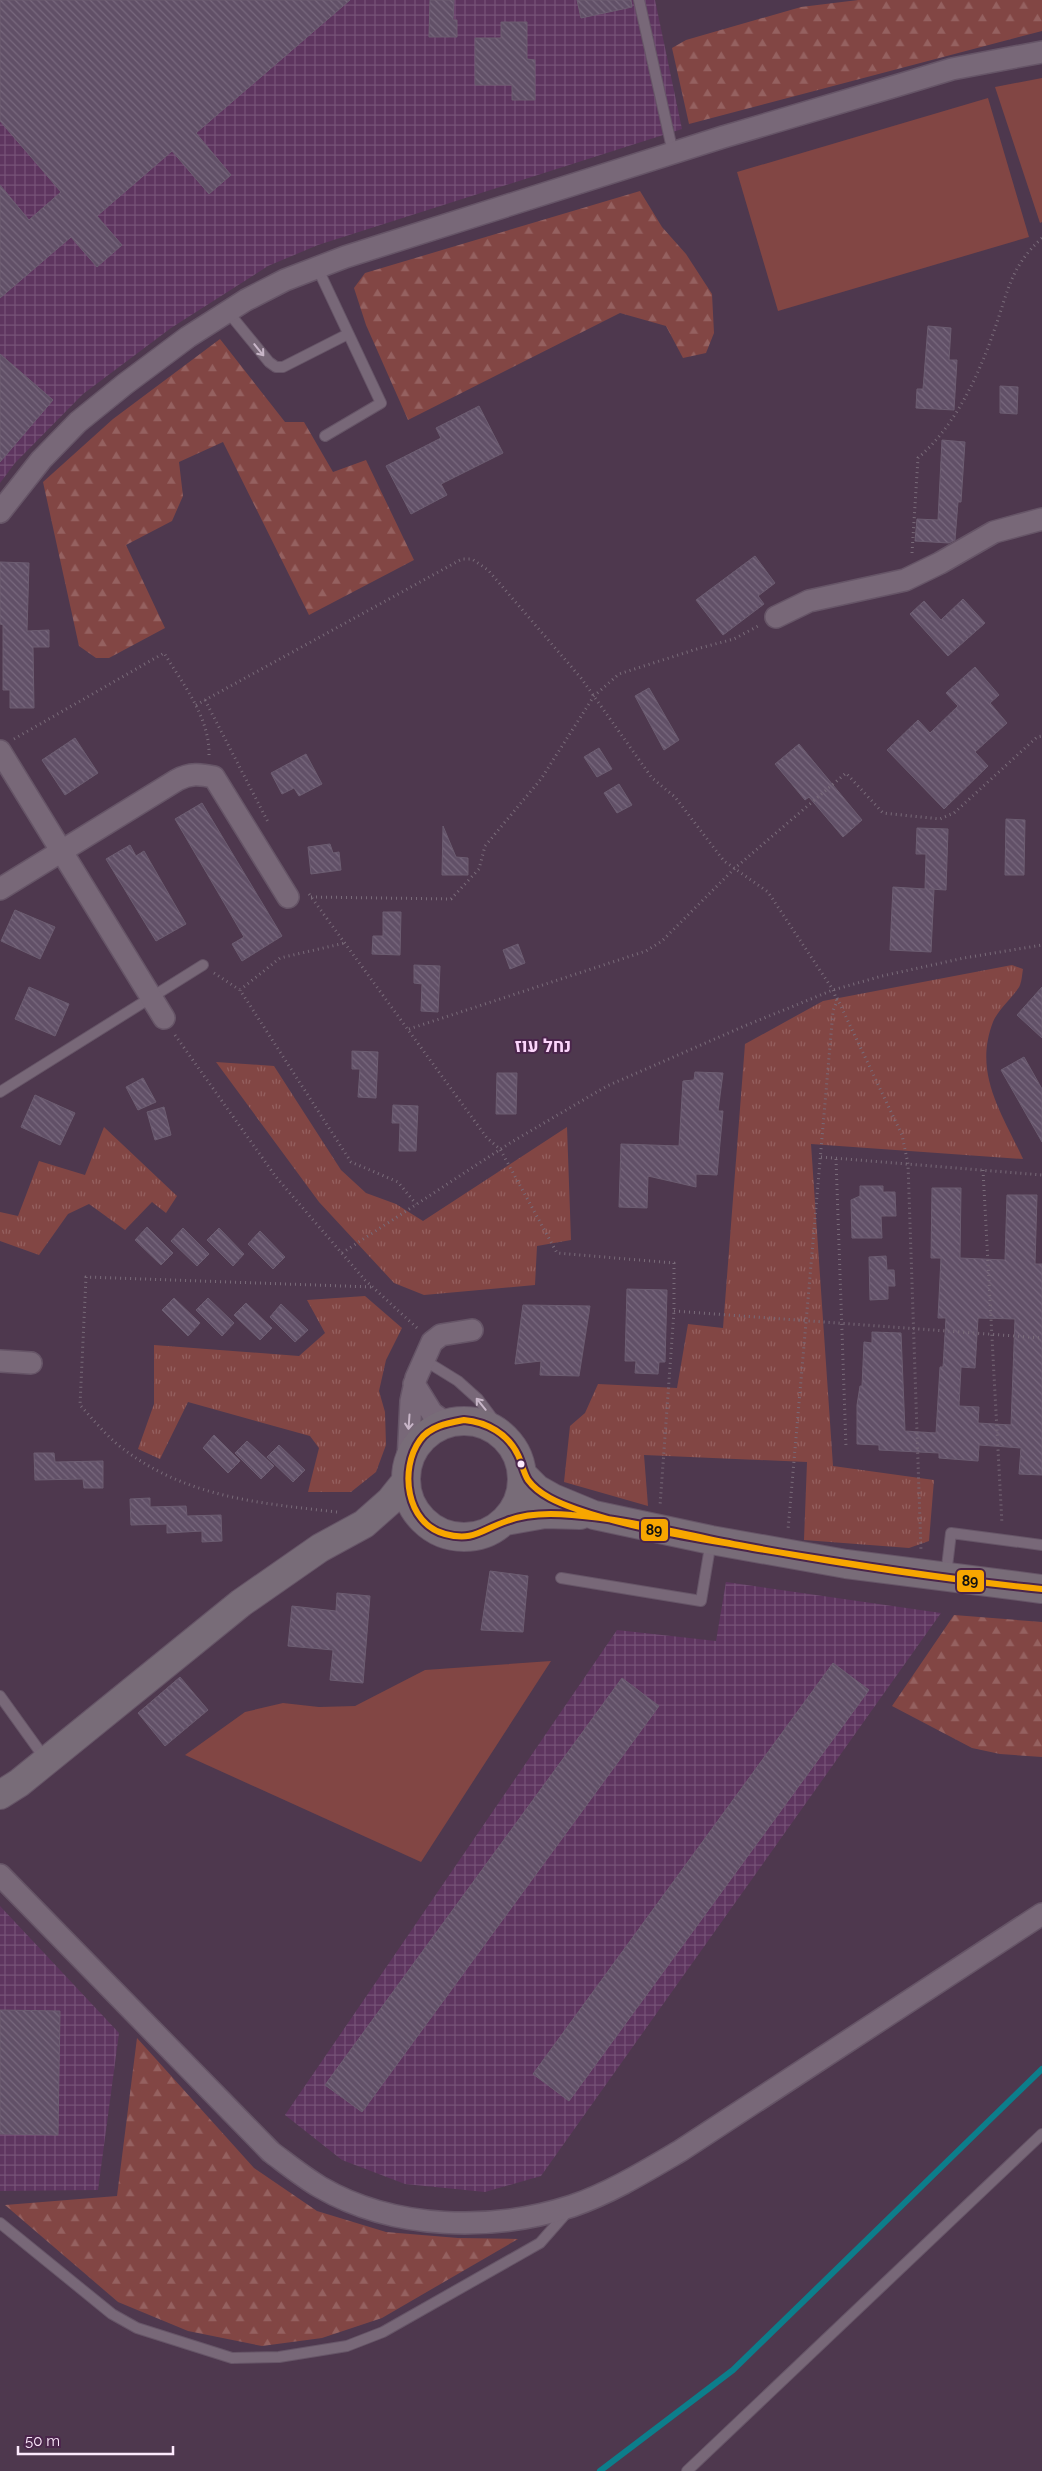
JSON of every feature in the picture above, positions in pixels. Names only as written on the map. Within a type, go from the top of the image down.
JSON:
[{"type":"street","points":[[0,512],[41,460],[78,422],[188,337],[285,280],[673,153],[952,69],[1042,52]]},
{"type":"street","points":[[776,617],[809,601],[911,577],[940,563],[994,532],[1042,519]]},
{"type":"street","points":[[4,746],[62,850],[164,1018]]},
{"type":"street","points":[[0,889],[187,775],[214,777],[297,895]]},
{"type":"street","points":[[0,1810],[9,1789],[241,1603],[320,1548],[369,1520],[390,1501],[407,1471],[419,1441],[428,1432],[446,1423],[464,1420],[478,1421],[500,1432],[510,1442],[518,1455],[522,1474],[520,1497],[514,1510],[505,1521],[487,1532],[466,1537],[438,1531],[426,1523],[412,1504],[407,1471],[408,1429],[414,1384],[428,1351],[442,1335],[472,1330]]},
{"type":"street","points":[[0,1361],[31,1363]]},
{"type":"street","points":[[414,1384],[432,1413],[446,1423]]},
{"type":"street","points":[[522,1474],[545,1494],[594,1515],[711,1540],[934,1576],[1042,1589]]},
{"type":"street","points":[[505,1521],[545,1514],[594,1515]]},
{"type":"street","points":[[369,1520],[406,1520],[426,1523]]},
{"type":"street","points":[[0,1875],[271,2152],[322,2188],[390,2215],[422,2220],[499,2221],[572,2206],[639,2176],[1042,1914]]},
{"type":"street","points":[[0,1882],[19,1896]]},
{"type":"lane","points":[[639,0],[673,153]]},
{"type":"lane","points":[[317,268],[381,403],[325,436]]},
{"type":"lane","points":[[228,312],[269,362],[276,367],[283,367],[348,334]]},
{"type":"lane","points":[[0,1092],[203,966]]},
{"type":"lane","points":[[428,1351],[478,1399],[510,1442]]},
{"type":"lane","points":[[934,1576],[951,1534],[1042,1545]]},
{"type":"lane","points":[[561,1578],[701,1601],[711,1540]]},
{"type":"lane","points":[[0,1696],[46,1760]]},
{"type":"lane","points":[[687,2471],[1042,2134]]},
{"type":"lane","points":[[0,2223],[112,2314],[137,2328],[232,2358],[279,2357],[347,2346],[383,2332],[540,2243],[572,2206]]},
{"type":"path","points":[[911,577],[918,458],[933,446],[949,424],[986,354],[1013,272],[1024,255],[1042,238]]},
{"type":"path","points":[[196,705],[462,559],[472,559],[488,570],[581,678],[652,778],[675,797],[724,861],[768,892],[833,990],[902,1135],[908,1164],[914,1328],[934,1576]]},
{"type":"path","points":[[297,895],[311,897],[451,899],[479,869],[485,846],[541,779],[594,696],[619,674],[734,639],[776,617]]},
{"type":"path","points":[[4,746],[164,653],[196,705],[209,738],[208,776]]},
{"type":"path","points":[[204,700],[273,830]]},
{"type":"path","points":[[409,1029],[646,951],[662,941],[736,868],[846,773],[883,813],[940,819],[954,813],[1037,737],[1042,736]]},
{"type":"path","points":[[311,897],[487,1138],[500,1149],[557,1253],[674,1263],[674,1311],[658,1529]]},
{"type":"path","points":[[240,990],[280,958],[345,943]]},
{"type":"path","points":[[342,1253],[500,1149],[607,1086],[742,1026],[833,990],[918,968],[1042,945]]},
{"type":"path","points":[[203,966],[240,990],[351,1162],[398,1182],[416,1204]]},
{"type":"path","points":[[787,1538],[833,1011],[836,1001],[833,990]]},
{"type":"path","points":[[164,1018],[214,1092],[276,1177],[428,1351]]},
{"type":"path","points":[[821,1158],[1042,1175]]},
{"type":"path","points":[[836,1159],[846,1447]]},
{"type":"path","points":[[983,1170],[1003,1540]]},
{"type":"path","points":[[369,1520],[220,1496],[166,1476],[117,1444],[80,1406],[86,1277],[372,1287]]},
{"type":"path","points":[[674,1311],[1042,1338]]},
{"type":"shaded area","points":[[0,0],[655,0],[682,129],[318,245],[268,266],[171,328],[83,394],[15,463],[0,483]]},
{"type":"shaded area","points":[[726,1582],[941,1613],[541,2176],[485,2192],[405,2184],[342,2160],[285,2115],[617,1630],[716,1641]]},
{"type":"shaded area","points":[[0,1906],[119,2033],[98,2190],[0,2191]]},
{"type":"green space","points":[[858,0],[1042,0],[1042,31],[689,124],[672,48],[686,40],[801,7]]},
{"type":"green space","points":[[1042,78],[1042,222],[1040,223],[995,87]]},
{"type":"green space","points":[[988,98],[1029,237],[778,311],[737,172]]},
{"type":"green space","points":[[640,191],[662,227],[686,254],[712,294],[714,333],[706,353],[683,358],[666,326],[620,313],[408,420],[366,325],[354,288],[365,273]]},
{"type":"green space","points":[[220,339],[285,422],[304,422],[333,472],[366,460],[414,560],[309,615],[223,442],[179,462],[183,496],[172,521],[126,545],[165,628],[109,658],[96,658],[79,646],[43,482],[113,419]]},
{"type":"green space","points":[[1012,965],[1023,969],[1021,983],[995,1017],[988,1041],[986,1059],[993,1093],[1023,1159],[811,1144],[833,1466],[934,1480],[929,1541],[909,1548],[804,1540],[807,1462],[644,1455],[648,1506],[564,1482],[570,1426],[585,1413],[598,1384],[677,1388],[688,1324],[723,1328],[745,1044],[823,1001]]},
{"type":"green space","points":[[216,1062],[274,1066],[341,1170],[366,1193],[396,1204],[423,1221],[567,1127],[571,1240],[537,1246],[535,1285],[424,1295],[394,1283],[319,1202]]},
{"type":"green space","points":[[104,1127],[177,1196],[166,1213],[152,1202],[125,1230],[89,1204],[68,1214],[39,1255],[0,1241],[0,1212],[18,1216],[39,1161],[85,1175]]},
{"type":"green space","points":[[365,1296],[402,1328],[386,1360],[379,1391],[385,1412],[386,1445],[376,1472],[351,1492],[308,1492],[319,1448],[310,1436],[188,1402],[160,1459],[138,1449],[154,1404],[154,1345],[299,1356],[325,1333],[307,1300]]},
{"type":"green space","points":[[954,1615],[1042,1622],[1042,1757],[1000,1754],[972,1748],[892,1706]]},
{"type":"green space","points":[[551,1661],[421,1862],[185,1755],[245,1712],[283,1703],[319,1707],[355,1706],[425,1670]]},
{"type":"green space","points":[[137,2038],[254,2168],[317,2211],[386,2232],[458,2238],[518,2239],[382,2318],[322,2338],[262,2346],[188,2331],[118,2302],[5,2205],[117,2196]]},
{"type":"building","points":[[0,0],[350,0],[196,133],[231,175],[209,194],[172,151],[97,216],[122,245],[97,267],[71,237],[0,298],[0,185],[29,220],[61,192],[0,121]]},
{"type":"building","points":[[430,0],[454,0],[453,20],[457,20],[457,37],[429,37]]},
{"type":"building","points":[[577,0],[631,0],[632,7],[581,18]]},
{"type":"building","points":[[501,22],[527,22],[527,59],[535,60],[535,100],[512,100],[512,85],[475,85],[475,38],[501,38]]},
{"type":"building","points":[[928,326],[951,328],[949,360],[957,360],[954,410],[916,408],[917,389],[923,389]]},
{"type":"building","points":[[0,354],[53,400],[0,462]]},
{"type":"building","points":[[1000,386],[1018,387],[1017,414],[1000,413]]},
{"type":"building","points":[[479,406],[503,453],[441,484],[447,495],[411,514],[386,466],[441,438],[436,428]]},
{"type":"building","points":[[942,440],[965,442],[961,502],[958,502],[955,540],[949,543],[915,541],[917,519],[938,520]]},
{"type":"building","points":[[755,556],[775,583],[758,596],[764,604],[723,635],[696,600]]},
{"type":"building","points":[[0,562],[29,563],[27,631],[49,630],[49,647],[33,647],[34,708],[10,708],[10,690],[3,690],[3,625],[0,624]]},
{"type":"building","points":[[963,599],[985,623],[948,656],[910,614],[924,601],[941,620]]},
{"type":"building","points":[[975,667],[999,695],[990,703],[1007,723],[975,752],[988,766],[944,809],[887,750],[918,720],[930,733],[958,706],[946,693]]},
{"type":"building","points":[[649,688],[679,740],[664,750],[635,696]]},
{"type":"building","points":[[75,738],[98,773],[65,795],[42,760]]},
{"type":"building","points":[[799,744],[862,820],[843,837],[809,797],[805,800],[775,764]]},
{"type":"building","points":[[599,748],[612,769],[597,777],[584,757]]},
{"type":"building","points":[[306,754],[322,784],[299,796],[294,788],[282,794],[271,773]]},
{"type":"building","points":[[619,784],[632,805],[617,813],[604,793]]},
{"type":"building","points":[[202,803],[282,936],[242,961],[232,944],[244,937],[175,819]]},
{"type":"building","points":[[1006,819],[1025,820],[1024,875],[1005,875]]},
{"type":"building","points":[[443,826],[456,857],[468,858],[468,875],[442,875]]},
{"type":"building","points":[[917,828],[948,829],[946,890],[934,889],[931,952],[890,950],[893,887],[925,889],[926,854],[916,854]]},
{"type":"building","points":[[330,844],[333,853],[339,852],[341,870],[311,874],[308,847]]},
{"type":"building","points":[[130,845],[136,856],[144,851],[186,924],[156,941],[106,859]]},
{"type":"building","points":[[15,910],[55,927],[40,959],[1,941]]},
{"type":"building","points":[[383,912],[401,912],[400,955],[372,954],[373,936],[383,936]]},
{"type":"building","points":[[518,944],[525,963],[510,969],[503,950]]},
{"type":"building","points":[[414,965],[440,966],[438,1012],[421,1011],[422,984],[414,983]]},
{"type":"building","points":[[29,987],[69,1004],[55,1036],[15,1019]]},
{"type":"building","points":[[1042,987],[1042,1038],[1017,1015]]},
{"type":"building","points":[[352,1051],[378,1052],[376,1098],[358,1097],[360,1069],[352,1069]]},
{"type":"building","points":[[1024,1057],[1042,1089],[1042,1142],[1001,1070]]},
{"type":"building","points":[[695,1072],[723,1073],[718,1111],[723,1111],[717,1175],[696,1174],[696,1187],[648,1176],[647,1208],[619,1207],[621,1144],[679,1146],[683,1081],[694,1080]]},
{"type":"building","points":[[497,1073],[517,1073],[516,1114],[496,1114]]},
{"type":"building","points":[[143,1078],[156,1102],[138,1110],[126,1087]]},
{"type":"building","points":[[35,1095],[75,1113],[60,1145],[21,1127]]},
{"type":"building","points":[[393,1105],[418,1106],[416,1151],[399,1151],[400,1123],[392,1123]]},
{"type":"building","points":[[164,1107],[171,1135],[155,1140],[147,1112]]},
{"type":"building","points":[[860,1186],[883,1186],[883,1192],[895,1192],[896,1216],[881,1216],[882,1238],[852,1238],[851,1200],[860,1196]]},
{"type":"building","points":[[932,1188],[961,1188],[960,1258],[1005,1260],[1007,1195],[1037,1195],[1035,1264],[1042,1264],[1042,1475],[1019,1474],[1021,1448],[979,1445],[978,1461],[939,1458],[939,1453],[879,1450],[879,1445],[857,1444],[857,1405],[860,1386],[862,1386],[864,1342],[872,1343],[872,1332],[901,1333],[905,1431],[936,1433],[940,1367],[943,1367],[946,1318],[938,1318],[941,1258],[931,1258]],"holes":[[[978,1318],[1015,1319],[1011,1425],[978,1423],[979,1407],[959,1406],[961,1367],[975,1368]]]},
{"type":"building","points":[[147,1227],[173,1253],[161,1265],[135,1240]]},
{"type":"building","points":[[183,1228],[209,1254],[197,1266],[171,1241]]},
{"type":"building","points":[[219,1228],[244,1254],[233,1266],[207,1240]]},
{"type":"building","points":[[260,1231],[285,1257],[273,1269],[248,1244]]},
{"type":"building","points":[[886,1256],[887,1270],[894,1270],[895,1286],[888,1286],[888,1299],[870,1300],[869,1257]]},
{"type":"building","points":[[627,1289],[667,1290],[665,1362],[659,1362],[658,1374],[635,1373],[636,1361],[625,1361]]},
{"type":"building","points":[[174,1298],[200,1323],[188,1336],[162,1310]]},
{"type":"building","points":[[208,1298],[234,1323],[222,1336],[196,1310]]},
{"type":"building","points":[[246,1303],[272,1328],[260,1340],[234,1315]]},
{"type":"building","points":[[281,1304],[308,1330],[295,1342],[270,1317]]},
{"type":"building","points":[[523,1305],[590,1306],[579,1376],[540,1375],[541,1361],[515,1364]]},
{"type":"building","points":[[214,1435],[240,1461],[228,1473],[203,1448]]},
{"type":"building","points":[[247,1441],[274,1466],[261,1479],[235,1453]]},
{"type":"building","points":[[279,1445],[305,1470],[293,1482],[267,1457]]},
{"type":"building","points":[[34,1453],[54,1453],[55,1462],[103,1461],[103,1488],[84,1488],[83,1479],[35,1480]]},
{"type":"building","points":[[150,1498],[150,1507],[186,1506],[187,1516],[221,1515],[222,1541],[202,1542],[202,1531],[167,1533],[167,1524],[131,1525],[130,1499]]},
{"type":"building","points":[[490,1571],[528,1576],[523,1632],[481,1630]]},
{"type":"building","points":[[337,1593],[370,1596],[363,1683],[330,1680],[333,1650],[288,1646],[292,1606],[336,1611]]},
{"type":"building","points":[[833,1663],[869,1690],[569,2101],[533,2074]]},
{"type":"building","points":[[180,1677],[208,1710],[165,1746],[138,1713]]},
{"type":"building","points":[[622,1678],[659,1706],[362,2112],[325,2085]]},
{"type":"building","points":[[0,2010],[60,2011],[58,2135],[0,2134]]},
{"type":"waterway","points":[[600,2471],[733,2370],[1042,2069]]},
{"type":"transit line","name":"89","points":[[464,1420],[434,1428],[424,1435],[413,1452],[410,1466],[408,1480],[414,1508],[432,1528],[445,1534],[471,1536],[515,1518],[531,1515],[572,1515],[593,1517],[614,1520],[739,1545],[777,1552],[815,1558],[852,1565],[966,1581],[1042,1589],[933,1576],[861,1565],[789,1554],[753,1548],[663,1532],[618,1522],[597,1516],[563,1504],[538,1490],[528,1480],[518,1455],[503,1435],[489,1426],[464,1420]]},
{"type":"district","name":"נחל עוז","points":[[543,1046]]}]
